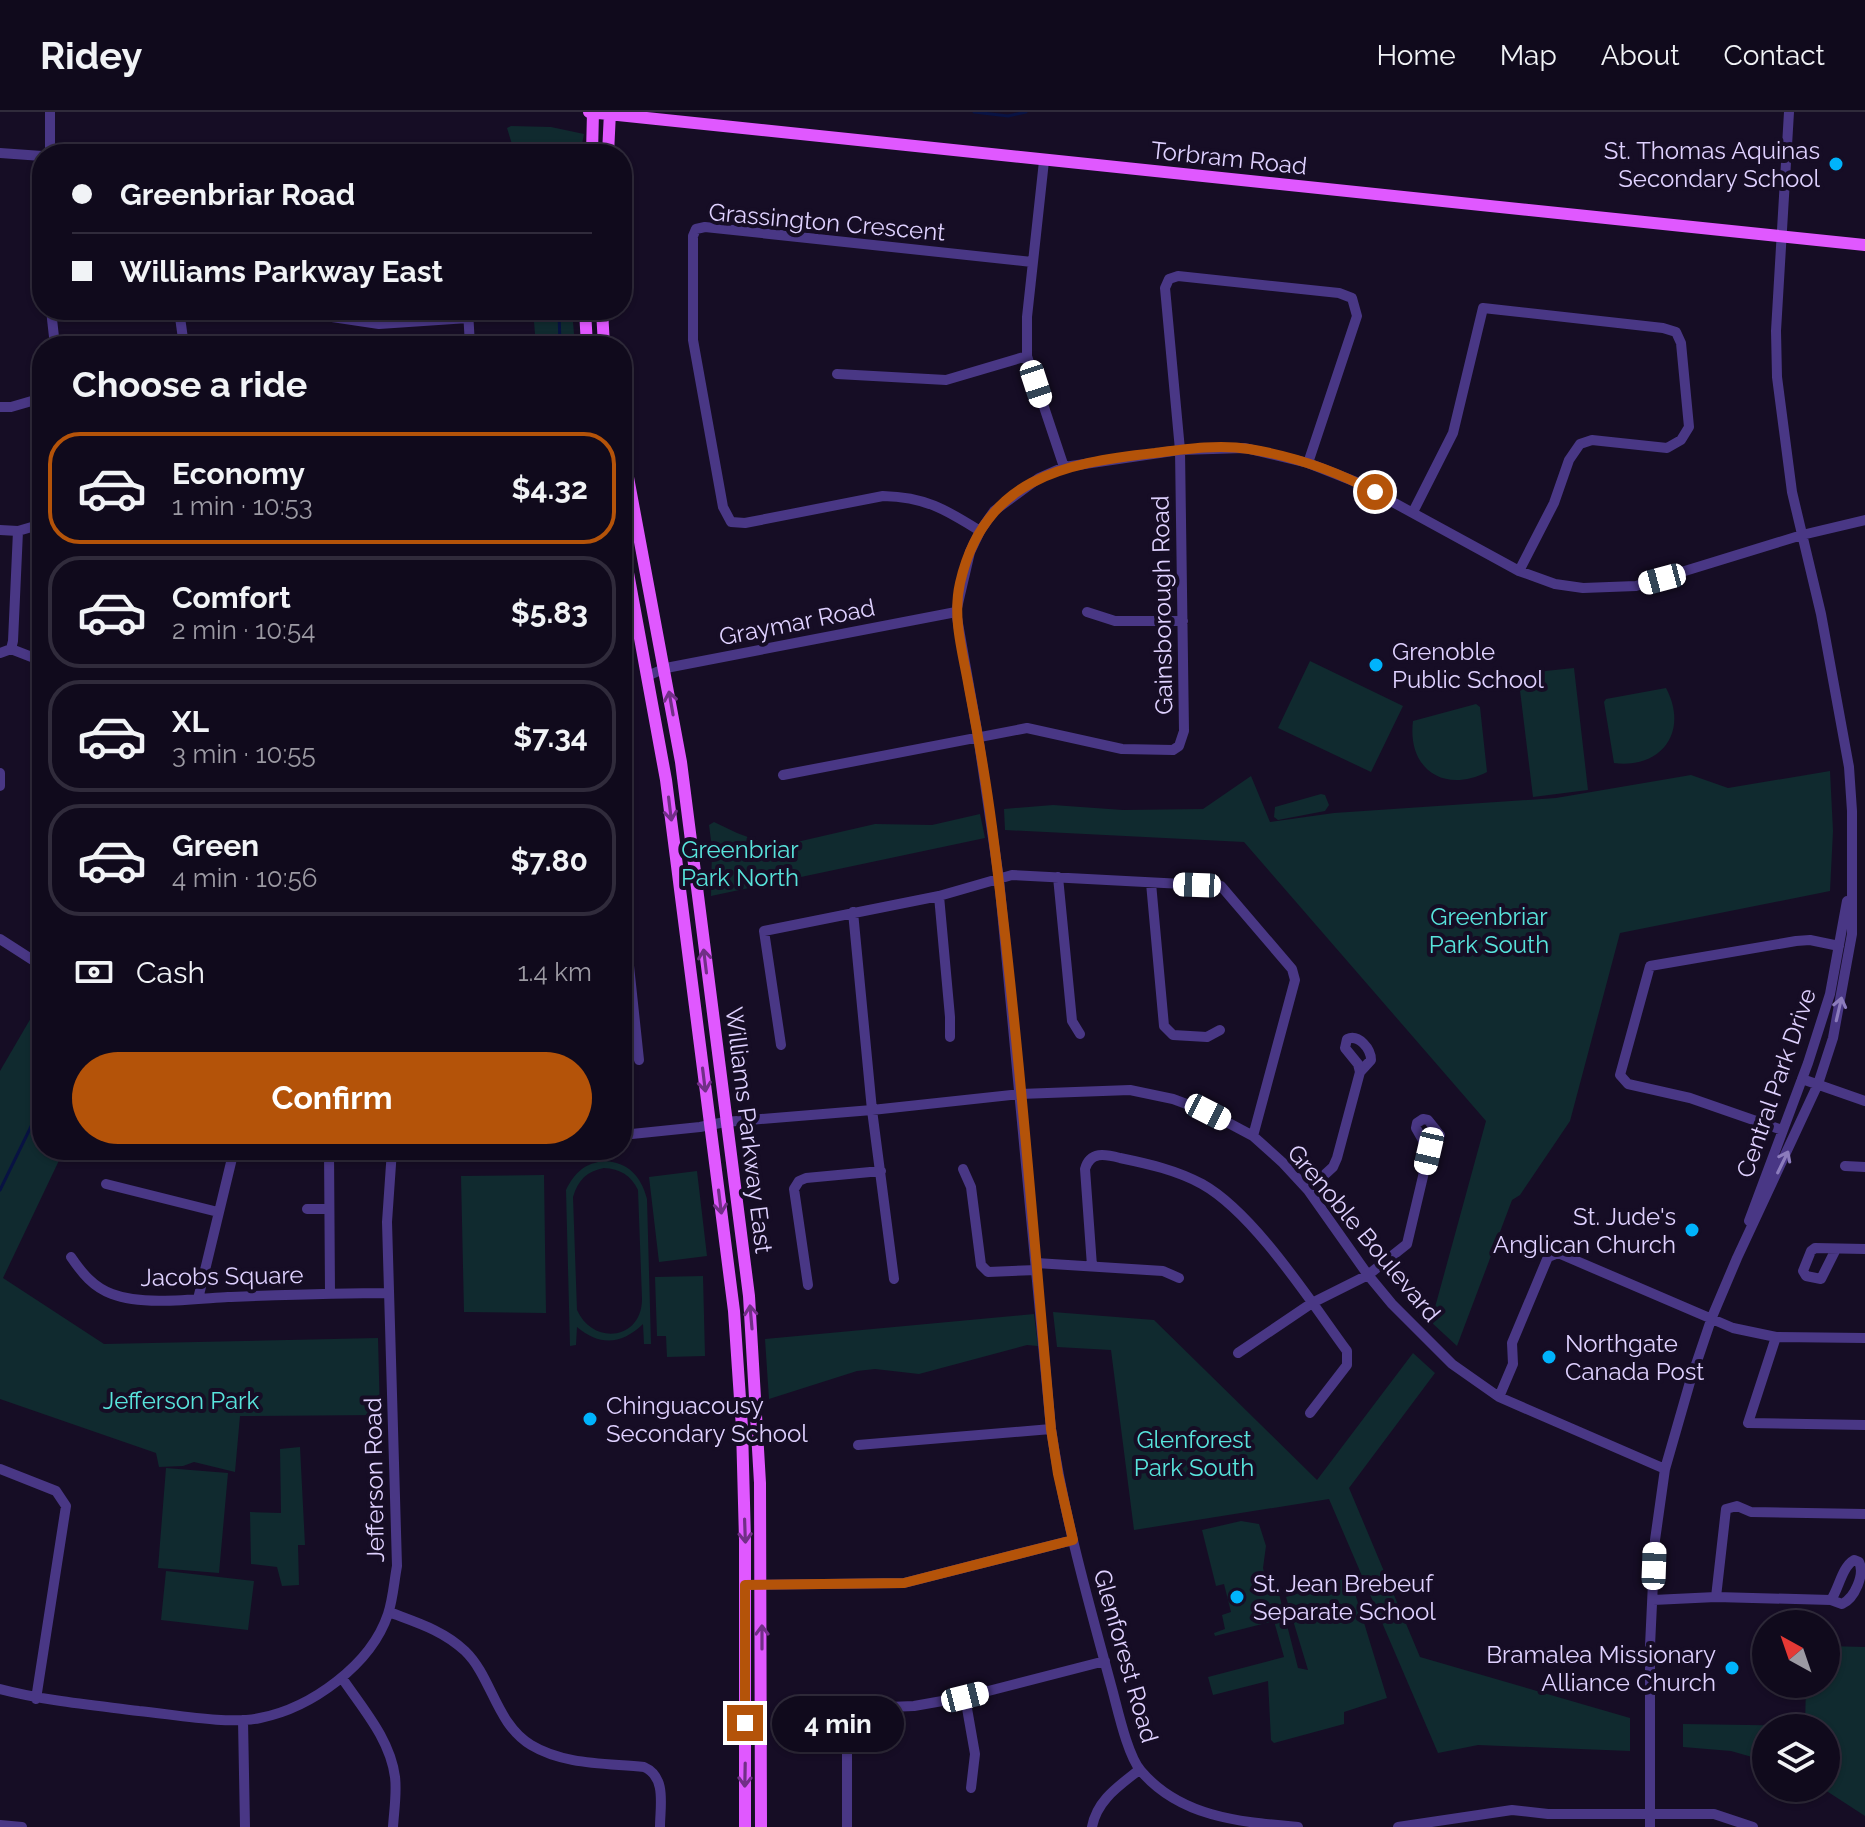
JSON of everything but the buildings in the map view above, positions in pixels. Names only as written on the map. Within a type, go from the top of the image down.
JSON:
[{"type":"main road","name":"Torbram Road","points":[[592,112],[656,116],[1044,161],[1865,245]]},
{"type":"main road","points":[[592,112],[592,144]]},
{"type":"main road","points":[[608,144],[610,113]]},
{"type":"main road","name":"Williams Parkway East","points":[[632,496],[681,762],[755,1365],[762,1585],[761,1827]]},
{"type":"main road","name":"Williams Parkway East","points":[[632,594],[666,780],[734,1311],[742,1428],[745,1827]]},
{"type":"street","points":[[50,112],[50,144]]},
{"type":"street","name":"Central Park Drive","points":[[1650,1827],[1650,1646],[1655,1540],[1665,1469],[1685,1395],[1712,1317],[1818,1084],[1833,1038],[1852,934],[1849,767],[1821,614],[1792,492],[1777,377],[1776,331],[1789,112]]},
{"type":"street","points":[[0,153],[32,155]]},
{"type":"street","points":[[1044,161],[1027,317],[1027,356],[1064,467]]},
{"type":"street","name":"Grassington Crescent","points":[[980,531],[938,505],[906,496],[883,496],[745,523],[731,522],[723,507],[693,340],[693,236],[696,229],[705,227],[1032,262]]},
{"type":"street","name":"Gainsborough Road","points":[[978,736],[1027,728],[1122,749],[1173,750],[1179,746],[1184,731],[1180,450],[1165,288],[1169,279],[1178,276],[1339,293],[1352,298],[1357,316],[1308,463]]},
{"type":"street","points":[[1413,512],[1453,433],[1483,308],[1676,332],[1681,343],[1689,427],[1681,440],[1667,448],[1592,440],[1580,444],[1569,460],[1554,503],[1519,571]]},
{"type":"street","points":[[352,320],[379,324],[415,320]]},
{"type":"street","points":[[837,374],[946,380],[1027,356]]},
{"type":"street","points":[[0,407],[32,401]]},
{"type":"street","points":[[956,612],[964,571],[980,531],[994,511],[1019,491],[1064,467],[1180,450],[1245,448],[1308,463],[1356,482],[1519,571],[1555,584],[1583,588],[1636,586],[1802,535],[1865,520]]},
{"type":"street","points":[[0,530],[18,531],[32,527]]},
{"type":"street","points":[[18,531],[6,651],[32,658]]},
{"type":"street","name":"Graymar Road","points":[[647,676],[666,668],[956,612]]},
{"type":"street","name":"Glenforest Road","points":[[956,612],[999,879],[1051,1429],[1073,1540],[1124,1730],[1139,1770],[1188,1807],[1228,1824],[1298,1827]]},
{"type":"street","points":[[1087,612],[1115,621],[1183,621]]},
{"type":"street","points":[[783,775],[978,736]]},
{"type":"street","points":[[0,773],[0,786]]},
{"type":"street","name":"Central Park Drive","points":[[1737,1258],[1830,994],[1853,871]]},
{"type":"street","points":[[781,1045],[764,931],[939,896],[1012,875],[1221,886],[1292,969],[1295,980],[1253,1136]]},
{"type":"street","points":[[1058,877],[1072,1021],[1080,1034]]},
{"type":"street","points":[[1151,883],[1164,1026],[1173,1035],[1207,1037],[1220,1030]]},
{"type":"street","points":[[939,896],[950,1037]]},
{"type":"street","points":[[853,912],[872,1110],[894,1279]]},
{"type":"street","points":[[0,939],[32,958]]},
{"type":"street","points":[[1782,1130],[1690,1098],[1628,1084],[1620,1075],[1650,966],[1796,941],[1810,940],[1839,946]]},
{"type":"street","points":[[632,1004],[639,1060]]},
{"type":"street","points":[[1308,1190],[1333,1167],[1360,1072]]},
{"type":"street","points":[[1802,1079],[1865,1101]]},
{"type":"street","name":"Grenoble Boulevard","points":[[632,1134],[1020,1094],[1130,1090],[1173,1099],[1208,1112],[1253,1136],[1283,1163],[1308,1190],[1368,1275],[1435,1349],[1499,1397],[1665,1469]]},
{"type":"street","points":[[1238,1353],[1312,1303],[1368,1275],[1407,1244],[1429,1151]]},
{"type":"street","points":[[1092,1266],[1085,1169],[1087,1161],[1095,1155],[1109,1155],[1171,1170],[1205,1186],[1234,1208],[1253,1228],[1347,1351],[1347,1365],[1310,1413]]},
{"type":"street","points":[[198,1299],[231,1160]]},
{"type":"street","points":[[329,1160],[330,1293]]},
{"type":"street","name":"Jefferson Road","points":[[0,1689],[36,1699],[243,1720],[259,1719],[295,1708],[342,1678],[361,1657],[389,1612],[397,1566],[387,1222],[391,1160]]},
{"type":"street","points":[[1845,1166],[1865,1167]]},
{"type":"street","points":[[963,1169],[974,1204],[981,1265],[988,1272],[1092,1266],[1163,1271],[1179,1278]]},
{"type":"street","points":[[808,1285],[794,1189],[799,1181],[881,1171]]},
{"type":"street","points":[[106,1184],[218,1212]]},
{"type":"street","points":[[307,1209],[328,1209]]},
{"type":"street","points":[[1836,1249],[1865,1249]]},
{"type":"street","points":[[1499,1397],[1513,1364],[1512,1343],[1552,1253],[1733,1328],[1776,1337],[1865,1338]]},
{"type":"street","name":"Jacobs Square","points":[[71,1257],[91,1282],[112,1294],[145,1299],[389,1293]]},
{"type":"street","points":[[1776,1337],[1748,1423],[1865,1425]]},
{"type":"street","points":[[858,1445],[1051,1429]]},
{"type":"street","points":[[0,1469],[56,1491],[66,1506],[36,1699]]},
{"type":"street","points":[[1716,1597],[1726,1509],[1737,1506],[1751,1512],[1863,1511]]},
{"type":"street","points":[[745,1585],[904,1583],[1073,1540]]},
{"type":"street","points":[[1653,1600],[1716,1597],[1831,1600]]},
{"type":"street","points":[[389,1612],[435,1629],[466,1651],[505,1719],[528,1743],[565,1759],[651,1770],[660,1784],[660,1827]]},
{"type":"street","points":[[847,1827],[847,1727],[852,1714],[863,1708],[914,1706],[965,1697],[1105,1661]]},
{"type":"street","points":[[342,1678],[391,1756],[396,1780],[393,1827]]},
{"type":"street","points":[[965,1697],[975,1754],[971,1788]]},
{"type":"street","points":[[243,1720],[245,1827]]},
{"type":"street","points":[[1092,1827],[1097,1810],[1107,1795],[1139,1770]]},
{"type":"street","points":[[1398,1827],[1512,1810],[1548,1814],[1714,1814],[1753,1827]]},
{"type":"street","points":[[1548,1814],[1548,1827]]},
{"type":"street","points":[[0,1825],[22,1827]]},
{"type":"green space","points":[[551,127],[584,134],[582,144],[512,144],[507,128]]},
{"type":"green space","points":[[534,320],[573,320],[574,336],[535,336]]},
{"type":"green space","points":[[1310,661],[1403,706],[1371,772],[1278,728]]},
{"type":"green space","points":[[1574,668],[1588,790],[1533,797],[1518,674]]},
{"type":"green space","points":[[1666,688],[1674,719],[1667,744],[1646,760],[1614,763],[1606,699]]},
{"type":"green space","points":[[1476,704],[1480,707],[1487,772],[1456,780],[1432,773],[1422,764],[1416,752],[1413,721]]},
{"type":"green space","name":"Greenbriar Park South","points":[[1830,771],[1833,831],[1830,891],[1620,933],[1570,1121],[1520,1195],[1512,1200],[1457,1346],[1431,1322],[1486,1121],[1244,842],[1005,830],[1004,809],[1053,805],[1123,810],[1203,809],[1251,776],[1270,822],[1334,813],[1556,798],[1691,775],[1728,788]]},
{"type":"green space","points":[[1325,795],[1329,805],[1325,811],[1278,820],[1274,817],[1275,807]]},
{"type":"green space","name":"Greenbriar Park North","points":[[980,814],[985,838],[711,896],[709,825],[714,822],[775,847],[875,824],[932,825]]},
{"type":"green space","name":"Jefferson Park","points":[[32,1016],[32,1160],[59,1160],[3,1278],[104,1344],[378,1338],[380,1415],[240,1416],[235,1472],[194,1462],[183,1466],[159,1467],[156,1453],[0,1399],[0,1071]]},
{"type":"green space","points":[[605,1161],[633,1172],[647,1199],[651,1344],[644,1344],[643,1324],[627,1336],[610,1340],[594,1338],[577,1327],[576,1345],[570,1346],[566,1190],[581,1170]],"holes":[[[598,1169],[620,1171],[638,1190],[642,1299],[640,1313],[634,1323],[616,1333],[594,1329],[584,1322],[577,1310],[573,1197],[588,1174]]]},
{"type":"green space","points":[[697,1171],[707,1256],[659,1262],[649,1177]]},
{"type":"green space","points":[[544,1175],[546,1313],[464,1312],[461,1176]]},
{"type":"green space","points":[[703,1276],[705,1356],[667,1357],[666,1336],[657,1336],[655,1277]]},
{"type":"green space","name":"Glenforest Park South","points":[[1053,1312],[1154,1320],[1317,1480],[1413,1353],[1435,1373],[1349,1488],[1420,1657],[1630,1718],[1630,1751],[1478,1745],[1438,1753],[1329,1499],[1134,1530],[1111,1350],[1057,1347]]},
{"type":"green space","points":[[1034,1314],[1038,1346],[1027,1345],[919,1374],[875,1369],[857,1371],[769,1399],[765,1339]]},
{"type":"green space","points":[[300,1447],[305,1545],[298,1545],[299,1585],[282,1586],[277,1567],[251,1564],[250,1512],[281,1513],[280,1449]]},
{"type":"green space","points":[[166,1468],[228,1473],[219,1573],[158,1568]]},
{"type":"green space","points":[[1241,1521],[1259,1524],[1266,1546],[1263,1568],[1270,1596],[1279,1594],[1298,1668],[1308,1670],[1286,1597],[1350,1577],[1387,1698],[1344,1712],[1344,1724],[1274,1743],[1271,1740],[1268,1681],[1213,1695],[1208,1677],[1284,1657],[1274,1621],[1215,1636],[1214,1633],[1225,1629],[1222,1615],[1231,1612],[1224,1584],[1216,1586],[1202,1530]]},
{"type":"green space","points":[[166,1571],[254,1581],[248,1630],[161,1620]]},
{"type":"green space","points":[[1840,1646],[1865,1647],[1865,1816],[1840,1800],[1840,1714],[1805,1714],[1806,1698],[1840,1698]]},
{"type":"green space","points":[[1683,1724],[1752,1725],[1752,1757],[1731,1751],[1683,1747]]},
{"type":"waterway","points":[[974,112],[1008,116],[1026,112]]},
{"type":"waterway","points":[[559,320],[560,336]]},
{"type":"waterway","points":[[0,1190],[32,1124]]},
{"type":"place","name":"St. Thomas Aquinas Secondary School","points":[[1836,164]]},
{"type":"place","name":"Grenoble Public School","points":[[1376,665]]},
{"type":"place","name":"St. Jude's Anglican Church","points":[[1692,1230]]},
{"type":"place","name":"Northgate Canada Post","points":[[1549,1357]]},
{"type":"place","name":"Chinguacousy Secondary School","points":[[590,1419]]},
{"type":"place","name":"St. Jean Brebeuf Separate School","points":[[1237,1597]]},
{"type":"place","name":"Bramalea Missionary Alliance Church","points":[[1732,1668]]},
{"type":"route","points":[[745,1723],[745,1585],[904,1583],[1073,1540],[1051,1429],[999,879],[956,612],[964,571],[980,531],[994,511],[1019,491],[1064,467],[1180,450],[1245,448],[1308,463],[1375,492]]}]
